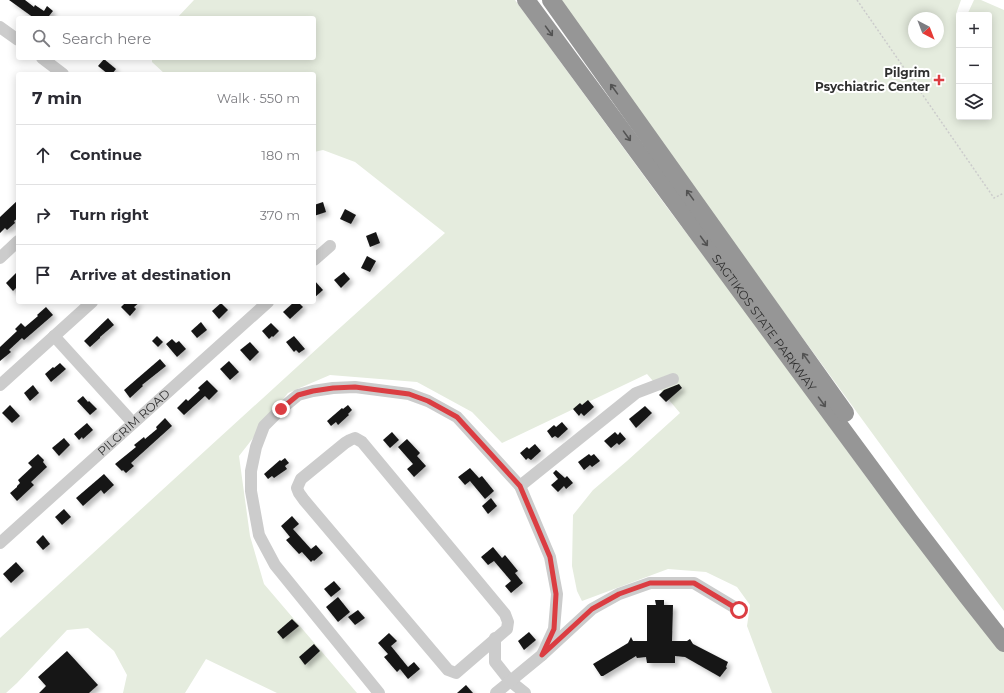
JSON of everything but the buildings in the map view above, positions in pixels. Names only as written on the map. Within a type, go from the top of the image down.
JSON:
[{"type":"highway","name":"SAGTIKOS STATE PARKWAY","points":[[526,0],[904,514],[1004,643]]},
{"type":"highway","name":"SAGTIKOS STATE PARKWAY","points":[[551,0],[902,492],[1004,625]]},
{"type":"street","points":[[0,27],[16,39]]},
{"type":"street","points":[[45,60],[60,72]]},
{"type":"street","points":[[0,258],[16,244]]},
{"type":"street","points":[[316,258],[330,246]]},
{"type":"street","points":[[0,385],[90,304]]},
{"type":"street","name":"PILGRIM ROAD","points":[[0,542],[266,304]]},
{"type":"street","points":[[54,336],[132,423]]},
{"type":"street","points":[[520,486],[636,393],[673,379]]},
{"type":"street","points":[[379,693],[275,565],[259,535],[251,491],[251,471],[256,447],[264,426],[281,409],[298,395],[313,391],[355,387],[409,394],[428,401],[457,417],[520,486],[550,557],[556,594],[554,629],[542,655]]},
{"type":"street","points":[[355,438],[362,442],[505,614],[508,622],[507,628],[495,638],[456,673],[448,670],[304,500],[297,488],[301,479],[350,440],[355,438]]},
{"type":"street","points":[[496,693],[542,655],[592,609],[619,594],[650,583],[694,583],[739,610]]},
{"type":"street","points":[[495,638],[495,662],[510,681],[525,693]]},
{"type":"street","points":[[472,659],[495,662]]},
{"type":"path","points":[[857,0],[994,198],[1004,193]]},
{"type":"shaded area","points":[[194,0],[515,0],[666,206],[776,352],[872,485],[1004,651],[1004,693],[772,693],[747,626],[750,605],[737,587],[706,572],[668,569],[582,601],[577,591],[572,566],[573,515],[593,490],[680,413],[647,374],[502,443],[472,412],[417,382],[330,375],[288,393],[239,456],[250,536],[264,584],[357,693],[277,693],[206,659],[185,693],[123,693],[127,675],[114,651],[88,628],[67,630],[17,683],[6,693],[0,693],[0,638],[445,233],[355,162],[323,150],[316,152],[316,72],[163,72],[152,62],[152,60],[316,60],[316,16],[179,16]]},
{"type":"shaded area","points":[[561,0],[961,0],[956,12],[956,120],[992,120],[992,12],[968,12],[974,0],[981,0],[1004,10],[1004,611],[764,285]]},
{"type":"place","name":"Pilgrim Psychiatric Center","points":[[939,80]]},
{"type":"route","points":[[281,409],[298,395],[333,388],[355,387],[409,394],[428,401],[457,417],[520,486],[550,557],[556,594],[554,629],[542,655],[592,609],[619,594],[650,583],[694,583],[739,610]]}]
